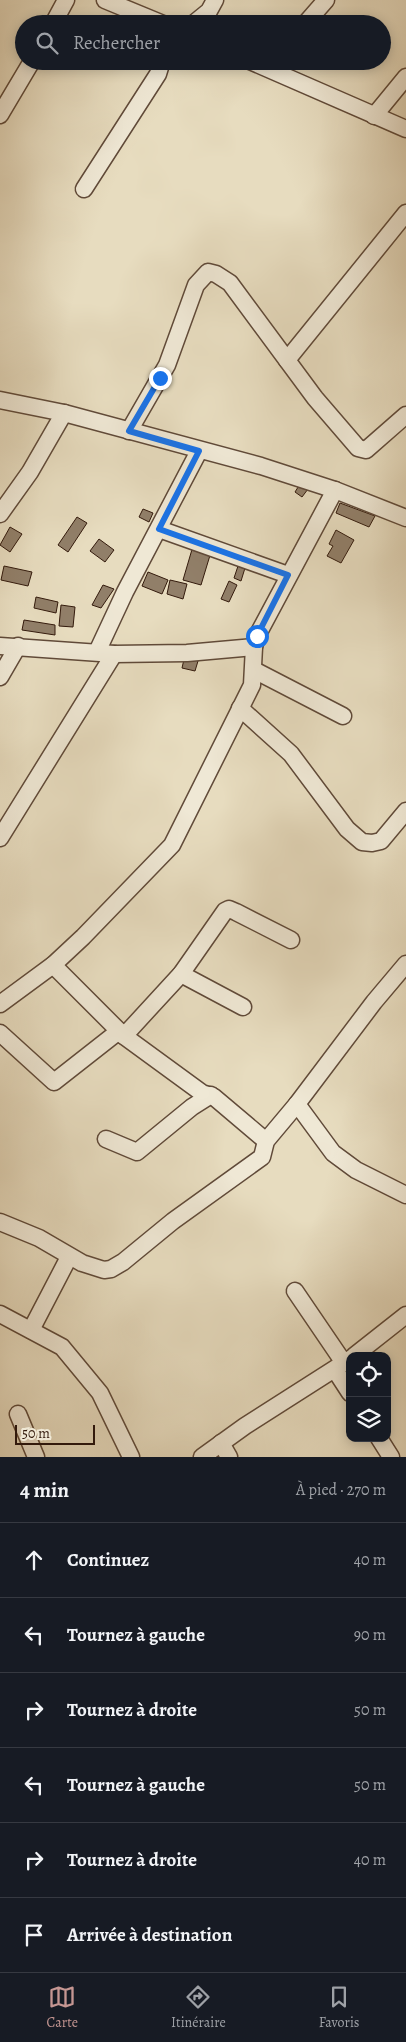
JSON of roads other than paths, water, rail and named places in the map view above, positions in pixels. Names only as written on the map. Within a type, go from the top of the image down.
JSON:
[{"type":"street","points":[[58,15],[66,0]]},
{"type":"street","points":[[106,0],[141,15]]},
{"type":"street","points":[[204,15],[209,11],[215,0]]},
{"type":"street","points":[[313,15],[326,0]]},
{"type":"street","points":[[0,115],[27,70]]},
{"type":"street","points":[[84,189],[159,70]]},
{"type":"street","points":[[279,70],[374,116],[406,129]]},
{"type":"street","points":[[374,116],[406,77]]},
{"type":"street","points":[[287,360],[406,213]]},
{"type":"street","points":[[129,431],[167,365],[196,285],[208,272],[216,274],[230,283],[315,398],[358,448],[366,450],[374,445],[406,415]]},
{"type":"street","points":[[0,400],[64,413],[199,451],[261,466],[335,490],[406,518]]},
{"type":"street","points":[[0,514],[30,472],[64,413]]},
{"type":"street","points":[[96,652],[125,592],[199,451]]},
{"type":"street","points":[[0,1004],[53,965],[151,869],[172,845],[252,686],[254,647],[257,636],[335,490]]},
{"type":"street","points":[[159,529],[288,575]]},
{"type":"street","points":[[0,646],[114,654],[187,652],[254,647]]},
{"type":"street","points":[[0,677],[18,646]]},
{"type":"street","points":[[0,838],[114,654]]},
{"type":"street","points":[[254,670],[343,716]]},
{"type":"street","points":[[240,708],[291,754],[347,829],[362,842],[372,843],[381,841],[406,812]]},
{"type":"street","points":[[0,1033],[54,1082],[122,1033],[182,974],[225,911],[229,909],[291,940]]},
{"type":"street","points":[[0,1222],[39,1238],[69,1257],[104,1270],[123,1262],[173,1221],[262,1157],[266,1140],[297,1104],[374,1002],[406,964]]},
{"type":"street","points":[[53,965],[122,1033],[202,1093],[211,1095],[266,1140]]},
{"type":"street","points":[[182,974],[243,1007]]},
{"type":"street","points":[[106,1139],[137,1152],[211,1095]]},
{"type":"street","points":[[297,1104],[333,1153],[356,1170],[406,1195]]},
{"type":"street","points":[[31,1330],[69,1257]]},
{"type":"street","points":[[202,1457],[220,1443],[346,1362],[295,1291]]},
{"type":"street","points":[[0,1314],[62,1347],[87,1374],[100,1393],[131,1457]]},
{"type":"street","points":[[359,1352],[406,1315]]},
{"type":"street","points":[[18,1414],[36,1457]]},
{"type":"street","points":[[382,1442],[391,1457]]},
{"type":"street","points":[[220,1443],[230,1457]]}]
